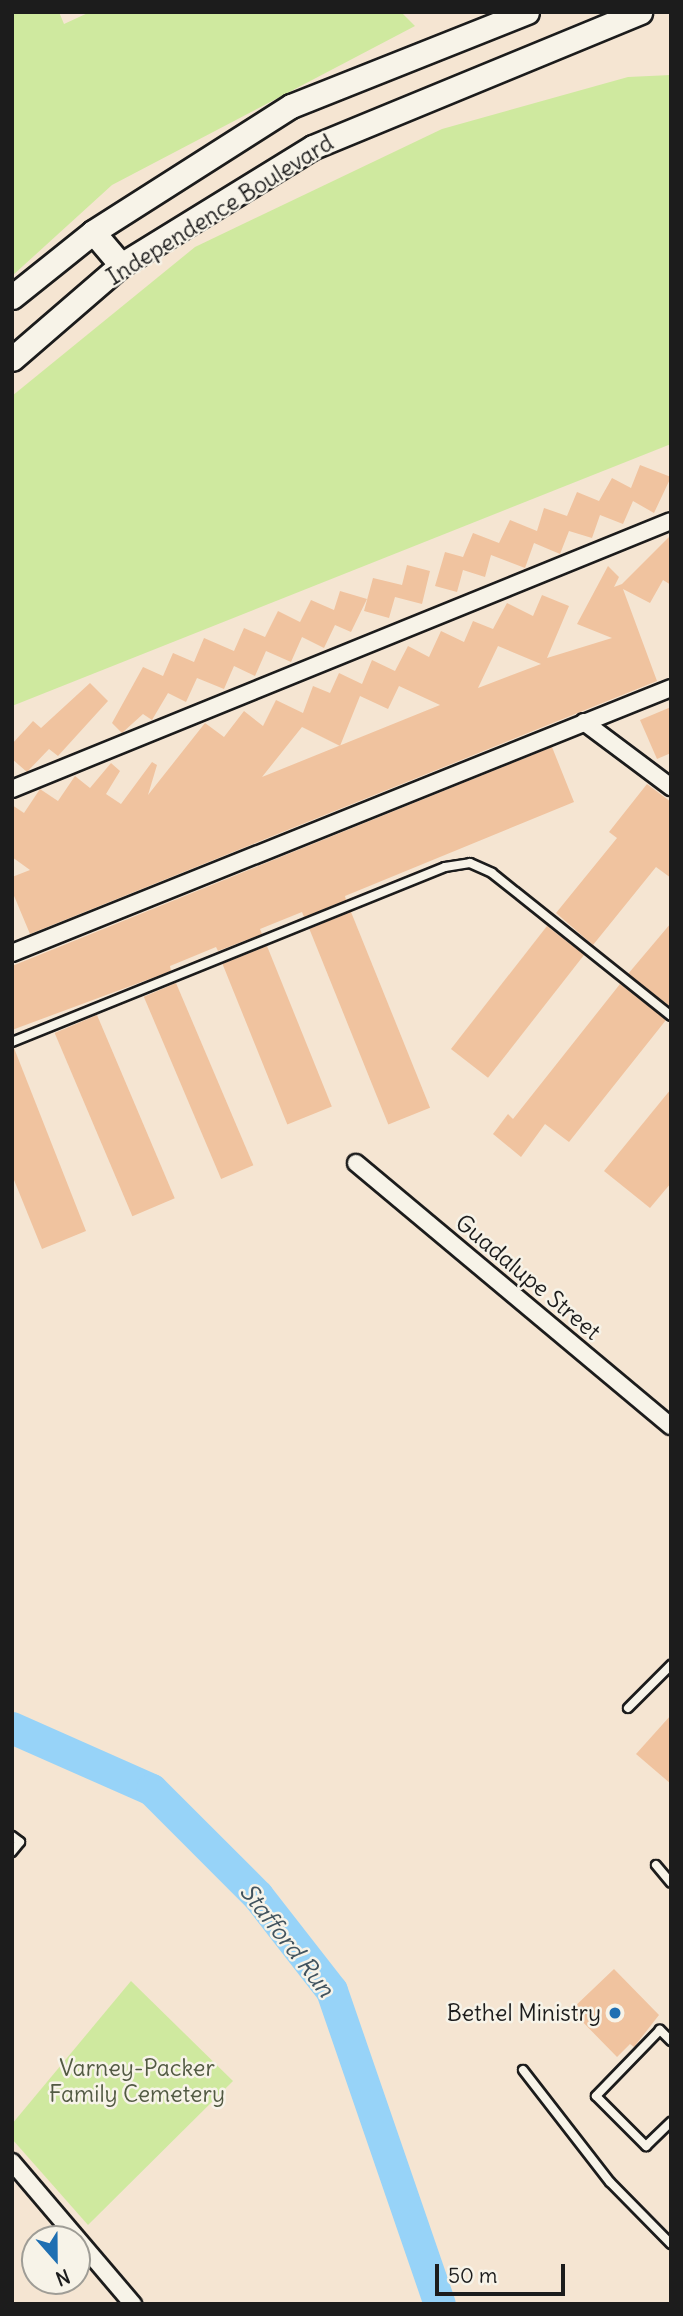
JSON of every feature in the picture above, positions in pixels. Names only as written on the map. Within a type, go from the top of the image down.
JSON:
[{"type":"main road","name":"Independence Boulevard","points":[[12,298],[93,232],[291,106],[527,12]]},
{"type":"main road","name":"Independence Boulevard","points":[[12,359],[121,265],[313,146],[630,13]]},
{"type":"main road","points":[[93,232],[121,265]]},
{"type":"street","points":[[12,789],[671,521]]},
{"type":"street","points":[[12,953],[671,688]]},
{"type":"street","points":[[584,722],[671,787]]},
{"type":"street","name":"Guadalupe Street","points":[[356,1163],[671,1426]]},
{"type":"street","points":[[12,2162],[133,2304]]},
{"type":"lane","points":[[12,1042],[445,867],[470,863],[492,873],[671,1016]]},
{"type":"lane","points":[[628,1708],[671,1665]]},
{"type":"lane","points":[[12,1836],[20,1842],[12,1852]]},
{"type":"lane","points":[[656,1865],[671,1883]]},
{"type":"lane","points":[[671,2041],[660,2030],[596,2096],[646,2146],[671,2122]]},
{"type":"lane","points":[[523,2070],[610,2182],[671,2244]]},
{"type":"green space","points":[[12,12],[59,12],[64,24],[90,12],[401,12],[415,26],[112,185],[12,276]]},
{"type":"green space","points":[[671,75],[671,444],[12,706],[12,396],[195,247],[442,129],[628,77]]},
{"type":"green space","name":"Varney-Packer Family Cemetery","points":[[131,1981],[233,2081],[88,2225],[12,2139],[12,2124]]},
{"type":"building","points":[[640,465],[671,477],[654,513],[633,501],[623,524],[600,515],[592,538],[569,531],[560,554],[534,543],[525,568],[491,555],[485,577],[463,570],[457,592],[435,586],[445,552],[463,557],[473,533],[499,543],[510,520],[537,531],[544,508],[567,516],[577,492],[599,501],[612,478],[631,488]]},
{"type":"building","points":[[671,535],[671,585],[663,580],[650,603],[623,589],[657,681],[30,934],[12,891],[12,877],[30,870],[12,857],[12,805],[24,813],[40,789],[58,801],[75,776],[90,788],[111,763],[120,771],[106,794],[121,804],[152,762],[157,765],[148,795],[205,723],[224,737],[244,711],[263,726],[276,700],[303,713],[313,686],[330,693],[339,673],[362,684],[372,660],[395,671],[408,646],[429,657],[441,631],[464,642],[473,621],[493,629],[507,603],[533,616],[542,595],[569,606],[547,658],[612,638],[577,624],[608,566],[619,577],[614,587],[622,584]],"holes":[[[498,646],[541,664],[478,688]],[[399,686],[440,705],[340,745],[360,696],[388,709]],[[302,727],[339,746],[262,777]]]},
{"type":"building","points":[[407,565],[430,571],[422,604],[395,597],[389,618],[364,611],[373,578],[402,585]]},
{"type":"building","points":[[340,591],[367,599],[351,632],[335,625],[324,648],[302,637],[291,662],[266,651],[255,676],[234,666],[224,689],[197,678],[186,702],[168,693],[152,720],[143,714],[122,733],[112,723],[143,667],[163,676],[173,653],[194,662],[204,638],[234,651],[244,628],[265,637],[278,611],[300,622],[311,600],[334,610]]},
{"type":"building","points":[[90,683],[108,701],[58,756],[49,749],[27,772],[12,759],[12,744],[33,721],[41,728]]},
{"type":"building","points":[[671,707],[671,753],[657,759],[640,720]]},
{"type":"building","points":[[552,747],[574,802],[345,896],[346,900],[304,917],[302,912],[260,929],[262,934],[218,951],[216,947],[170,966],[171,971],[12,1030],[12,966]]},
{"type":"building","points":[[647,784],[671,802],[671,878],[656,867],[593,945],[556,913],[617,838],[609,832]]},
{"type":"building","points":[[351,912],[430,1108],[388,1124],[309,929]]},
{"type":"building","points":[[671,923],[671,1007],[628,974]]},
{"type":"building","points":[[547,926],[584,955],[488,1078],[451,1049]]},
{"type":"building","points":[[267,946],[332,1106],[287,1124],[222,964]]},
{"type":"building","points":[[176,983],[253,1165],[221,1179],[144,997]]},
{"type":"building","points":[[620,984],[666,1020],[569,1142],[545,1124],[521,1157],[493,1134],[508,1114],[513,1119]]},
{"type":"building","points":[[97,1015],[175,1198],[132,1216],[55,1033]]},
{"type":"building","points":[[14,1048],[86,1231],[42,1249],[12,1175]]},
{"type":"building","points":[[671,1089],[671,1183],[650,1208],[604,1171]]},
{"type":"building","points":[[671,1715],[671,1784],[636,1754]]},
{"type":"building","name":"Bethel Ministry","points":[[614,1969],[659,2015],[634,2047],[630,2044],[617,2057],[571,2010]]},
{"type":"waterway","name":"Stafford Run","points":[[12,1728],[152,1790],[258,1896],[332,1991],[440,2304]]},
{"type":"place","name":"Bethel Ministry","points":[[615,2013]]}]
